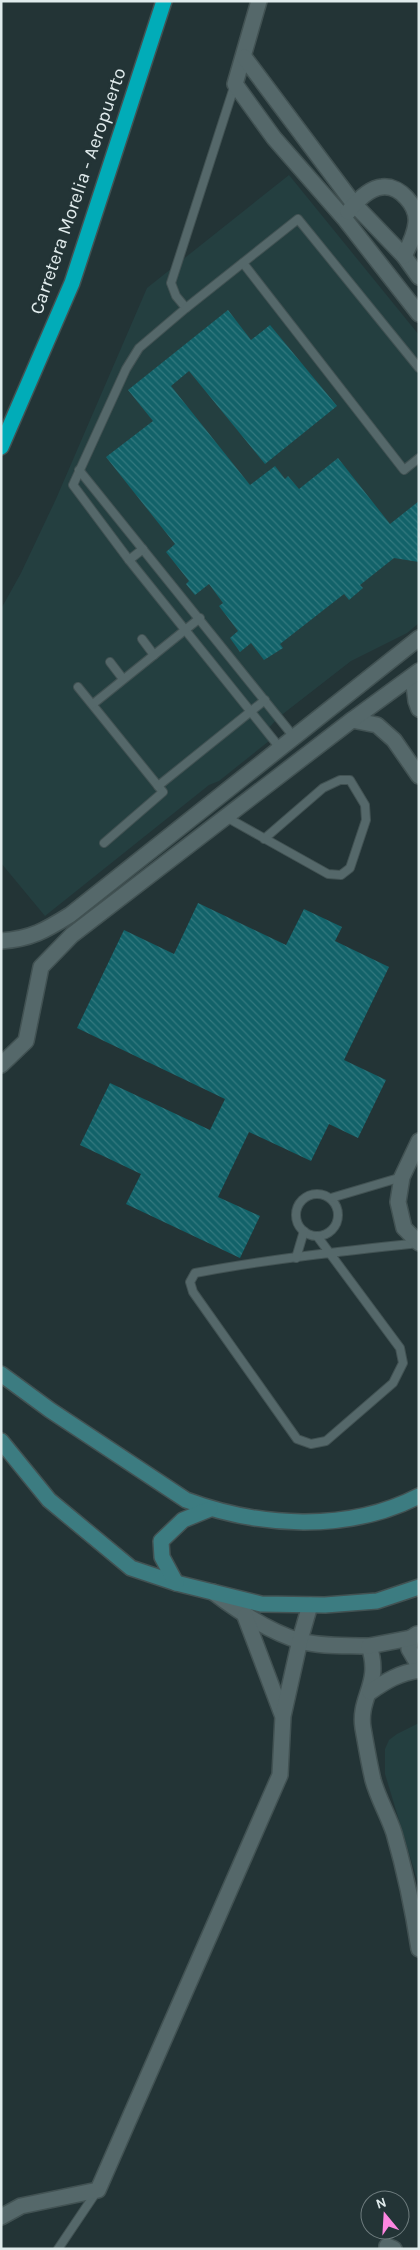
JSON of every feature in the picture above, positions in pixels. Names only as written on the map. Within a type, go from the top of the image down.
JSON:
[{"type":"highway","name":"Carretera Morelia - Aeropuerto","points":[[1,447],[72,283],[164,1]]},
{"type":"street","points":[[259,1],[235,84],[274,138],[344,218],[419,314]]},
{"type":"street","points":[[244,58],[354,204],[404,256],[419,277]]},
{"type":"street","points":[[344,218],[354,204],[365,195],[382,187],[398,190],[410,202],[416,221],[412,240],[404,256]]},
{"type":"street","points":[[1,941],[19,940],[41,933],[70,915],[419,638]]},
{"type":"street","points":[[416,674],[416,701],[419,709]]},
{"type":"street","points":[[1,1065],[26,1041],[41,967],[55,951],[352,720],[416,674]]},
{"type":"street","points":[[352,720],[377,725],[394,740],[419,776]]},
{"type":"street","points":[[419,1141],[402,1177],[398,1202],[404,1228],[419,1243]]},
{"type":"street","points":[[1,1374],[50,1410],[186,1500],[210,1509],[273,1522],[338,1521],[399,1506],[419,1496]]},
{"type":"street","points":[[1,1441],[49,1500],[131,1568],[176,1583],[261,1604],[310,1605],[377,1601],[419,1587]]},
{"type":"street","points":[[176,1583],[162,1557],[161,1542],[183,1520],[210,1509]]},
{"type":"street","points":[[213,1592],[245,1616],[300,1640],[329,1645],[369,1646],[415,1636]]},
{"type":"street","points":[[1,2217],[21,2206],[98,2190],[280,1775],[282,1716],[310,1605]]},
{"type":"street","points":[[245,1616],[282,1716]]},
{"type":"street","points":[[415,1636],[409,1649],[419,1666]]},
{"type":"street","points":[[369,1646],[374,1674],[370,1692],[363,1708],[362,1724],[373,1780],[393,1832],[411,1897],[419,1949]]},
{"type":"street","points":[[370,1692],[405,1672],[419,1670]]},
{"type":"lane","points":[[186,308],[176,296],[171,283],[235,84]]},
{"type":"lane","points":[[280,748],[129,560],[73,485],[126,369],[139,348],[298,219],[419,368]]},
{"type":"lane","points":[[244,263],[404,470],[419,458]]},
{"type":"lane","points":[[79,470],[294,737]]},
{"type":"lane","points":[[129,560],[143,549]]},
{"type":"lane","points":[[93,704],[200,618]]},
{"type":"lane","points":[[142,639],[154,655]]},
{"type":"lane","points":[[110,662],[124,679]]},
{"type":"lane","points":[[78,686],[164,792],[104,843]]},
{"type":"lane","points":[[158,786],[265,700]]},
{"type":"lane","points":[[226,817],[264,839],[328,874],[341,875],[350,868],[366,820],[365,805],[350,780],[340,780],[323,788],[264,839]]},
{"type":"lane","points":[[402,1177],[331,1198],[317,1194],[310,1195],[299,1204],[296,1219],[304,1231],[317,1236],[331,1253],[400,1348],[403,1363],[393,1382],[326,1440],[311,1444],[297,1439],[193,1292],[190,1282],[195,1273],[235,1266],[331,1253],[419,1243]]},
{"type":"lane","points":[[317,1236],[331,1231],[338,1218],[336,1204],[331,1198]]},
{"type":"lane","points":[[296,1258],[304,1231]]},
{"type":"lane","points":[[58,2249],[98,2190]]},
{"type":"shaded area","points":[[289,175],[419,335],[419,623],[407,633],[351,661],[279,717],[264,733],[269,741],[219,781],[209,785],[45,916],[1,863],[1,609],[21,573],[56,499],[147,288]]},
{"type":"shaded area","points":[[419,1723],[419,1886],[385,1774],[385,1749],[389,1740]]},
{"type":"building","points":[[228,310],[251,340],[270,325],[337,406],[265,464],[189,371],[171,386],[250,485],[275,466],[285,479],[288,476],[299,489],[338,458],[390,524],[419,501],[419,562],[394,558],[360,585],[363,588],[349,600],[344,594],[280,644],[283,648],[264,660],[251,643],[240,652],[230,638],[238,631],[219,606],[223,603],[209,584],[195,595],[186,584],[189,581],[166,552],[175,544],[106,457],[153,421],[128,390]]},
{"type":"building","points":[[198,903],[286,945],[304,909],[342,927],[335,941],[389,967],[344,1060],[386,1080],[358,1138],[329,1124],[311,1161],[249,1132],[218,1197],[260,1216],[240,1258],[126,1204],[141,1174],[80,1145],[110,1083],[210,1130],[225,1099],[77,1028],[124,930],[174,954]]}]
